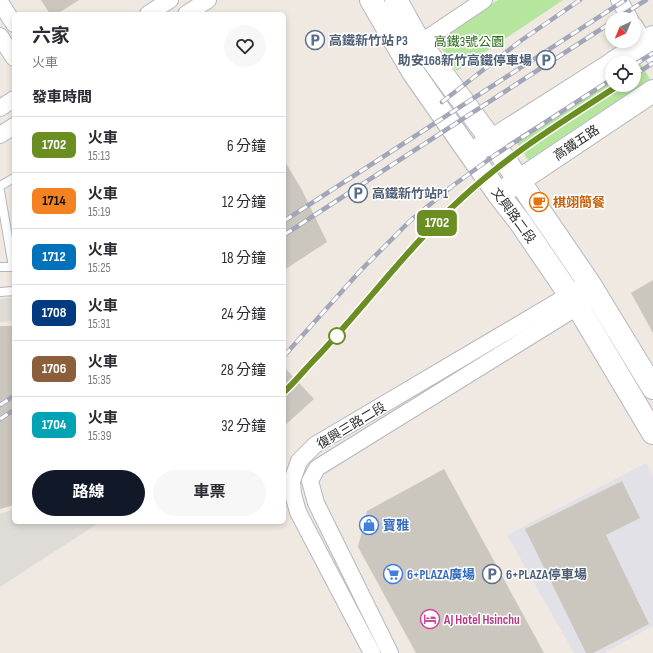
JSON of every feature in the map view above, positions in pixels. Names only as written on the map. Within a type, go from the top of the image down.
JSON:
[{"type":"street","points":[[151,12],[170,0]]},
{"type":"street","points":[[189,12],[208,0]]},
{"type":"street","name":"文興路二段","points":[[371,0],[412,72],[499,195],[520,222],[574,301],[653,433]]},
{"type":"street","name":"文興路二段","points":[[396,0],[420,43],[492,141],[593,289],[653,388]]},
{"type":"street","points":[[420,43],[484,0]]},
{"type":"street","points":[[619,0],[626,12]]},
{"type":"street","points":[[0,2],[12,21]]},
{"type":"street","points":[[0,36],[12,55]]},
{"type":"street","points":[[622,56],[646,40]]},
{"type":"street","points":[[470,154],[605,68]]},
{"type":"street","name":"高鐵五路","points":[[499,195],[519,180],[653,91]]},
{"type":"street","points":[[0,108],[12,100]]},
{"type":"street","name":"復興三路二段","points":[[390,653],[316,503],[310,481],[317,468],[593,289]]},
{"type":"street","name":"復興三路二段","points":[[372,653],[298,512],[293,494],[292,481],[299,461],[315,445],[574,301]]},
{"type":"lane","points":[[0,186],[12,179]]},
{"type":"lane","points":[[0,191],[12,256]]},
{"type":"lane","points":[[0,267],[12,267]]},
{"type":"lane","points":[[0,292],[12,290]]},
{"type":"shaded area","points":[[12,297],[12,321],[0,322],[0,299]]},
{"type":"shaded area","points":[[646,463],[653,476],[653,626],[604,653],[574,653],[507,535]]},
{"type":"shaded area","points":[[12,510],[12,524],[97,524],[0,587],[0,514]]},
{"type":"green space","name":"高鐵3號公園","points":[[498,0],[563,0],[457,71],[436,40]]},
{"type":"green space","points":[[641,65],[650,79],[641,85]]},
{"type":"green space","points":[[605,77],[605,92],[630,92],[528,160],[513,137]]},
{"type":"building","points":[[41,0],[79,0],[60,12],[49,12]]},
{"type":"building","points":[[286,163],[302,190],[327,242],[286,269]]},
{"type":"building","points":[[653,280],[653,333],[631,293]]},
{"type":"building","points":[[0,326],[12,326],[12,506],[0,509]]},
{"type":"building","points":[[286,369],[314,399],[286,424]]},
{"type":"building","points":[[444,469],[544,653],[416,653],[358,547],[367,511]]},
{"type":"building","points":[[622,481],[640,518],[606,535],[649,624],[593,653],[586,653],[525,529]]},
{"type":"railway","points":[[442,102],[519,42],[580,0]]},
{"type":"railway","points":[[286,220],[625,0]]},
{"type":"railway","points":[[627,12],[646,0]]},
{"type":"railway","points":[[286,234],[605,27]]},
{"type":"railway","points":[[641,61],[653,53]]},
{"type":"railway","points":[[641,71],[653,63]]},
{"type":"railway","points":[[286,354],[361,270],[410,221],[451,187],[495,155],[605,84]]},
{"type":"railway","points":[[286,390],[333,339],[423,236],[462,198],[518,152],[608,92]]},
{"type":"railway","points":[[0,405],[12,397]]},
{"type":"railway","points":[[0,419],[12,411]]},
{"type":"train","name":"1702","points":[[286,390],[336,337],[419,241],[462,198],[502,164],[608,92]]},
{"type":"place","name":"高鐵新竹站 P3","points":[[315,40]]},
{"type":"place","name":"助安168新竹高鐵停車場","points":[[546,60]]},
{"type":"place","name":"高鐵新竹站P1","points":[[358,193]]},
{"type":"place","name":"棋翊簡餐","points":[[539,202]]},
{"type":"place","name":"寶雅","points":[[369,525]]},
{"type":"place","name":"6+PLAZA廣場","points":[[393,574]]},
{"type":"place","name":"6+PLAZA停車場","points":[[492,574]]},
{"type":"place","name":"AJ Hotel Hsinchu","points":[[430,619]]}]
